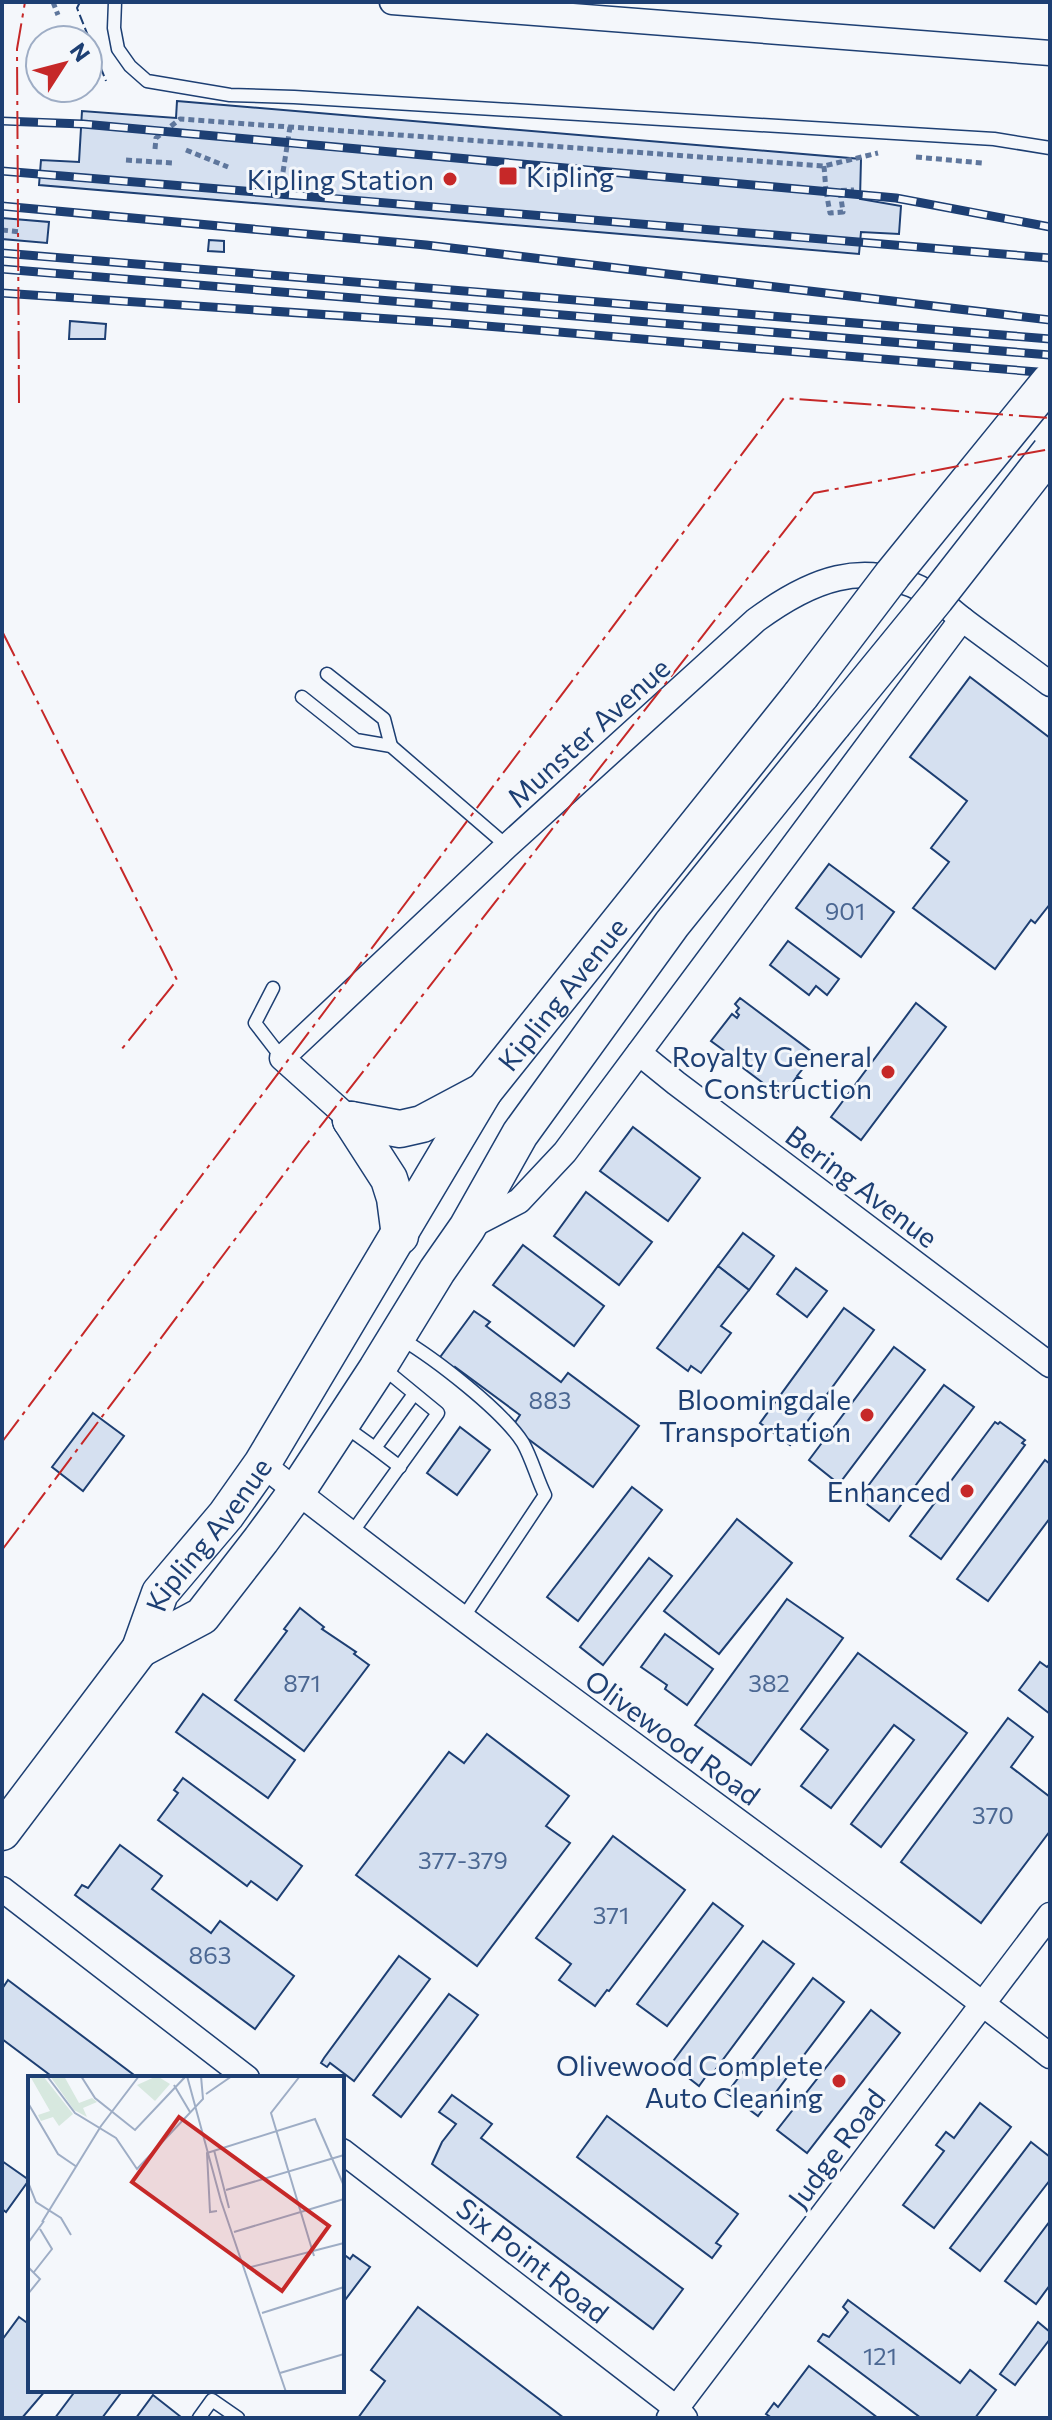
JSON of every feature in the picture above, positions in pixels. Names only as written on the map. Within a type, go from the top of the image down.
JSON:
[{"type":"main road","name":"Kipling Avenue","points":[[2,1832],[140,1649],[160,1593],[226,1515],[262,1464],[484,1091],[801,695],[893,574],[1050,381]]},
{"type":"main road","name":"Kipling Avenue","points":[[140,1649],[202,1616],[297,1491],[467,1228],[520,1134],[672,924],[1050,452]]},
{"type":"main road","points":[[351,1120],[400,1129],[422,1124],[484,1091]]},
{"type":"main road","points":[[351,1120],[389,1179],[400,1236]]},
{"type":"street","points":[[392,2],[1050,53]]},
{"type":"street","name":"Munster Avenue","points":[[282,1058],[507,846],[756,620],[814,584],[859,575],[904,582],[945,603],[1050,684]]},
{"type":"street","name":"Kipling Avenue","points":[[467,1228],[519,1201],[565,1152],[962,619]]},
{"type":"street","name":"Bering Avenue","points":[[639,1053],[1044,1357]]},
{"type":"street","points":[[282,1058],[351,1120]]},
{"type":"street","name":"Olivewood Road","points":[[262,1464],[351,1534],[1050,2056]]},
{"type":"street","points":[[2,1889],[244,2076]]},
{"type":"street","name":"Judge Road","points":[[677,2415],[1050,1915]]},
{"type":"street","name":"Six Point Road","points":[[344,2153],[677,2415]]},
{"type":"lane","points":[[115,2],[114,28],[118,49],[130,66],[147,81],[230,95],[994,139],[1050,148]]},
{"type":"lane","points":[[327,674],[384,719],[391,746]]},
{"type":"lane","points":[[302,697],[356,740],[391,746],[507,846]]},
{"type":"lane","points":[[273,988],[255,1023],[282,1058]]},
{"type":"lane","points":[[351,1534],[438,1413],[414,1394],[388,1350],[416,1347],[498,1413],[523,1443],[545,1495],[463,1618]]},
{"type":"lane","points":[[375,1448],[414,1394]]},
{"type":"lane","points":[[340,1423],[400,1467]]},
{"type":"lane","points":[[199,2418],[212,2400],[238,2418]]},
{"type":"path","points":[[53,2],[58,15]]},
{"type":"path","points":[[155,149],[156,138],[180,119],[824,166],[877,153],[892,154]]},
{"type":"path","points":[[283,172],[290,127]]},
{"type":"path","points":[[186,150],[228,167]]},
{"type":"path","points":[[907,156],[982,163]]},
{"type":"path","points":[[126,160],[172,163]]},
{"type":"path","points":[[824,166],[830,213],[843,212],[840,191]]},
{"type":"path","points":[[826,191],[854,190]]},
{"type":"path","points":[[2,230],[21,232]]},
{"type":"building","name":"Kipling Station","points":[[177,101],[861,159],[860,199],[901,206],[899,234],[861,232],[859,254],[39,185],[41,160],[79,162],[82,111],[176,118]]},
{"type":"building","points":[[2,218],[49,222],[47,243],[2,239]]},
{"type":"building","points":[[209,240],[224,241],[224,252],[208,251]]},
{"type":"building","points":[[70,321],[106,324],[105,339],[69,339]]},
{"type":"building","points":[[970,677],[1050,738],[1050,904],[1035,923],[1031,920],[995,969],[913,908],[949,862],[931,848],[967,801],[910,757]]},
{"type":"building","points":[[829,864],[894,912],[861,957],[796,908]]},
{"type":"building","points":[[788,941],[839,979],[827,995],[816,986],[809,995],[770,965]]},
{"type":"building","points":[[740,998],[816,1055],[784,1095],[773,1087],[771,1089],[711,1041],[732,1014],[737,1018],[739,1008],[735,1004]]},
{"type":"building","name":"Royalty General Construction","points":[[916,1003],[946,1027],[861,1140],[831,1117]]},
{"type":"building","points":[[633,1127],[700,1178],[668,1221],[600,1171]]},
{"type":"building","points":[[586,1192],[652,1242],[619,1285],[554,1236]]},
{"type":"building","points":[[743,1233],[774,1256],[749,1290],[718,1266]]},
{"type":"building","points":[[523,1245],[604,1306],[574,1346],[493,1285]]},
{"type":"building","points":[[718,1266],[749,1290],[721,1326],[731,1333],[701,1373],[691,1366],[688,1371],[657,1348]]},
{"type":"building","points":[[796,1268],[827,1291],[807,1317],[777,1294]]},
{"type":"building","points":[[844,1308],[874,1330],[790,1445],[760,1423]]},
{"type":"building","points":[[474,1311],[490,1322],[486,1326],[561,1382],[568,1373],[639,1426],[593,1487],[512,1427],[520,1415],[455,1367],[453,1370],[438,1360]]},
{"type":"building","name":"Bloomingdale Transportation","points":[[894,1347],[925,1370],[839,1484],[809,1460]]},
{"type":"building","points":[[944,1385],[974,1407],[889,1521],[859,1498]]},
{"type":"building","points":[[93,1413],[124,1436],[83,1491],[52,1467]]},
{"type":"building","name":"Enhanced","points":[[995,1422],[1000,1422],[1025,1440],[1022,1443],[1025,1445],[941,1559],[910,1536]]},
{"type":"building","points":[[460,1427],[490,1450],[457,1495],[427,1473]]},
{"type":"building","points":[[1045,1460],[1050,1464],[1050,1518],[988,1601],[957,1579]]},
{"type":"building","points":[[632,1487],[662,1510],[578,1621],[547,1597]]},
{"type":"building","points":[[737,1519],[792,1563],[719,1654],[664,1611]]},
{"type":"building","points":[[649,1558],[672,1576],[603,1665],[580,1647]]},
{"type":"building","points":[[787,1599],[843,1638],[751,1765],[695,1725]]},
{"type":"building","points":[[300,1608],[369,1665],[304,1751],[235,1700],[287,1631],[284,1629]]},
{"type":"building","points":[[665,1634],[713,1669],[687,1705],[665,1689],[667,1685],[641,1667]]},
{"type":"building","points":[[858,1653],[967,1733],[881,1847],[851,1824],[914,1740],[894,1725],[831,1808],[801,1786],[828,1750],[801,1729]]},
{"type":"building","points":[[1040,1662],[1047,1667],[1050,1664],[1050,1714],[1019,1690]]},
{"type":"building","points":[[203,1694],[295,1760],[268,1798],[176,1732]]},
{"type":"building","points":[[1008,1718],[1033,1737],[1011,1767],[1050,1797],[1050,1831],[981,1923],[901,1862]]},
{"type":"building","points":[[487,1734],[569,1796],[546,1826],[570,1843],[477,1966],[356,1875],[449,1752],[464,1763]]},
{"type":"building","points":[[183,1778],[302,1866],[277,1900],[251,1881],[247,1886],[158,1820],[178,1793],[174,1790]]},
{"type":"building","points":[[613,1836],[685,1890],[595,2006],[559,1980],[571,1964],[536,1938]]},
{"type":"building","points":[[120,1845],[162,1876],[152,1889],[211,1933],[220,1921],[294,1976],[255,2029],[75,1895],[82,1885],[88,1888]]},
{"type":"building","points":[[713,1903],[743,1926],[667,2026],[637,2004]]},
{"type":"building","points":[[763,1941],[794,1964],[710,2077],[707,2075],[699,2086],[671,2064]]},
{"type":"building","points":[[399,1956],[430,1979],[354,2081],[330,2063],[327,2067],[321,2063]]},
{"type":"building","points":[[813,1978],[844,2002],[758,2116],[727,2093]]},
{"type":"building","points":[[8,1980],[135,2076],[51,2076],[2,2039],[2,1989]]},
{"type":"building","points":[[449,1994],[478,2015],[401,2117],[373,2095]]},
{"type":"building","name":"Olivewood Complete Auto Cleaning","points":[[871,2010],[900,2033],[807,2153],[777,2130]]},
{"type":"building","points":[[452,2095],[492,2124],[481,2138],[683,2289],[653,2329],[432,2164],[442,2142],[456,2124],[439,2112]]},
{"type":"building","points":[[980,2103],[1011,2127],[934,2228],[903,2205],[944,2151],[936,2145],[946,2132],[954,2138]]},
{"type":"building","points":[[607,2116],[738,2214],[716,2243],[721,2246],[712,2258],[577,2157]]},
{"type":"building","points":[[1031,2142],[1050,2157],[1050,2180],[980,2271],[950,2248]]},
{"type":"building","points":[[2,2161],[28,2181],[6,2212],[2,2209]]},
{"type":"building","points":[[1050,2221],[1050,2285],[1036,2304],[1005,2281]]},
{"type":"building","points":[[344,2254],[350,2259],[353,2255],[370,2267],[344,2301]]},
{"type":"building","points":[[848,2300],[960,2383],[970,2370],[996,2390],[975,2418],[921,2418],[818,2341],[823,2334],[829,2337],[848,2312],[843,2307]]},
{"type":"building","points":[[418,2307],[564,2418],[358,2418],[385,2381],[371,2370]]},
{"type":"building","points":[[19,2317],[28,2324],[28,2392],[44,2392],[22,2418],[2,2418],[2,2340]]},
{"type":"building","points":[[1038,2322],[1050,2332],[1050,2339],[1015,2385],[1000,2374]]},
{"type":"building","points":[[809,2366],[878,2418],[772,2418],[766,2414],[774,2403],[778,2407]]},
{"type":"building","points":[[74,2392],[122,2392],[102,2418],[55,2418]]},
{"type":"building","points":[[153,2395],[181,2417],[136,2418]]},
{"type":"railway","points":[[2,121],[83,124],[896,198],[1050,227]]},
{"type":"railway","points":[[2,171],[1050,258]]},
{"type":"railway","points":[[2,206],[426,245],[1050,320]]},
{"type":"railway","points":[[2,253],[1050,339]]},
{"type":"railway","points":[[2,269],[1050,355]]},
{"type":"railway","points":[[2,293],[450,323],[1050,373]]},
{"type":"fence","points":[[80,2],[77,8],[106,81]]},
{"type":"power","points":[[19,403],[17,49],[25,2]]},
{"type":"power","points":[[2,1442],[784,398],[1050,418]]},
{"type":"power","points":[[2,1550],[302,1150],[814,493],[1050,449]]},
{"type":"power","points":[[2,631],[177,980],[121,1050]]},
{"type":"place","name":"Kipling","points":[[508,176]]},
{"type":"place","name":"Kipling Station","points":[[450,179]]},
{"type":"place","name":"Royalty General Construction","points":[[888,1072]]},
{"type":"place","name":"Bloomingdale Transportation","points":[[867,1415]]},
{"type":"place","name":"Enhanced","points":[[967,1491]]},
{"type":"place","name":"Olivewood Complete Auto Cleaning","points":[[839,2081]]}]
